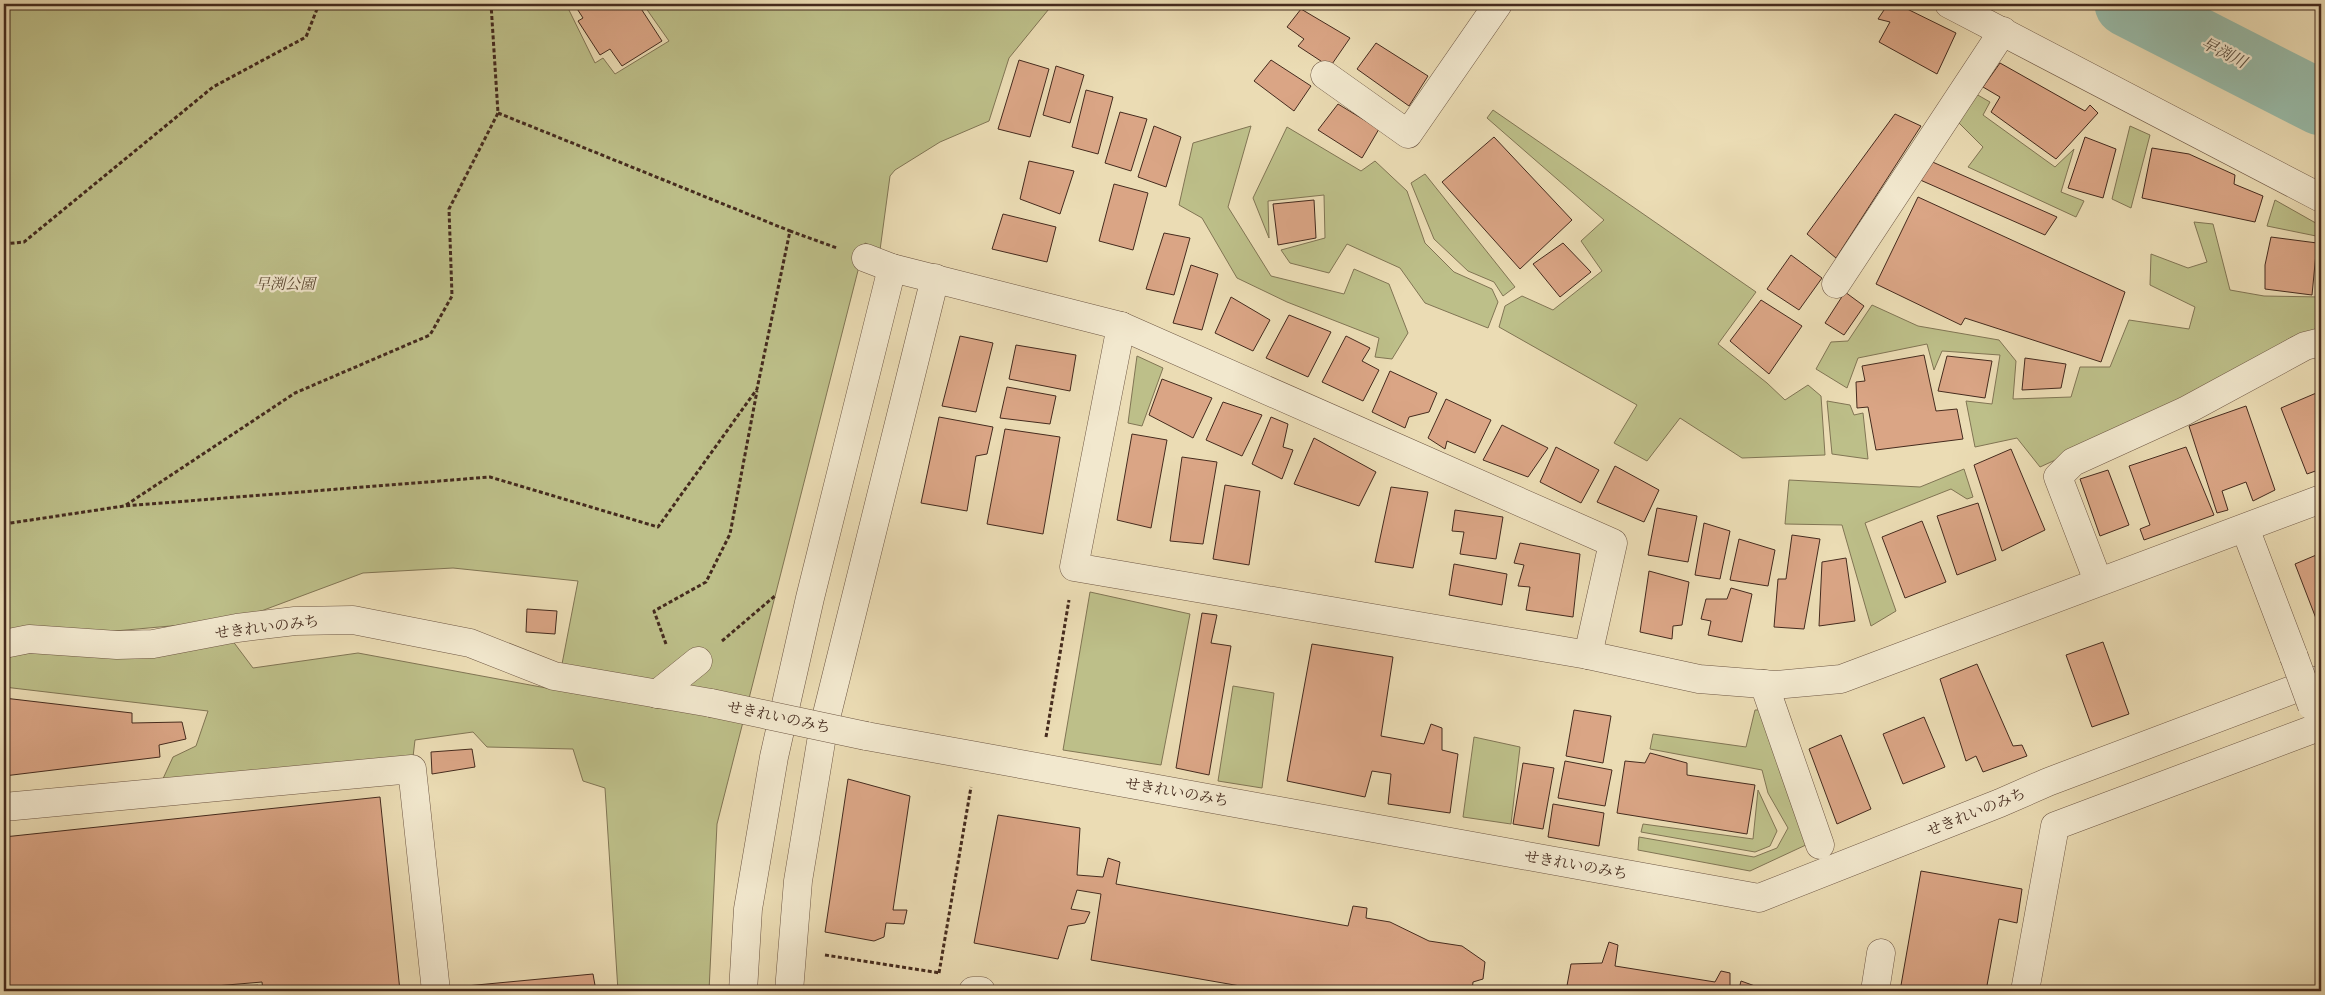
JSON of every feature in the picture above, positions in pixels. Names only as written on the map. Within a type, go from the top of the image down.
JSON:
[{"type":"street","points":[[1325,75],[1408,134],[1498,4]]},
{"type":"street","points":[[1949,4],[2321,198]]},
{"type":"street","points":[[1836,284],[2003,31]]},
{"type":"street","points":[[866,258],[892,268],[1121,326],[1613,543],[1588,655]]},
{"type":"street","points":[[743,991],[748,909],[774,756],[812,589],[892,268]]},
{"type":"street","points":[[789,991],[798,881],[823,730],[935,278]]},
{"type":"street","points":[[1121,326],[1074,567],[1588,655],[1699,679],[1764,684],[1841,679],[2321,499]]},
{"type":"street","points":[[2098,582],[2058,477],[2073,462],[2185,411],[2305,346],[2321,342]]},
{"type":"street","points":[[2025,991],[2049,820],[2317,722],[2245,528]]},
{"type":"street","name":"せきれいのみち","points":[[4,644],[29,640],[117,645],[153,644],[238,628],[295,621],[353,620],[470,643],[554,676],[711,703],[866,736],[1759,898],[2000,803],[2048,782],[2321,678]]},
{"type":"street","points":[[657,694],[698,661]]},
{"type":"street","points":[[1764,684],[1820,845]]},
{"type":"street","points":[[4,807],[412,769],[436,991]]},
{"type":"street","points":[[1875,991],[1881,953]]},
{"type":"path","points":[[4,244],[24,242],[213,87],[306,37],[319,4]]},
{"type":"path","points":[[124,506],[295,393],[430,335],[452,296],[449,209],[498,113],[490,4]]},
{"type":"path","points":[[498,113],[790,231],[866,258]]},
{"type":"path","points":[[657,694],[666,643],[654,611],[706,582],[730,534],[790,231]]},
{"type":"path","points":[[4,524],[124,506],[490,477],[658,527],[758,385]]},
{"type":"path","points":[[1046,738],[1074,567]]},
{"type":"path","points":[[698,661],[777,593]]},
{"type":"path","points":[[940,973],[971,787],[981,788]]},
{"type":"path","points":[[815,954],[950,975],[976,991]]},
{"type":"green space","name":"早渕公園","points":[[4,4],[566,4],[595,63],[603,58],[615,74],[669,41],[643,4],[1053,4],[1009,58],[989,121],[940,142],[895,170],[890,176],[880,250],[865,243],[717,824],[709,991],[618,991],[605,788],[583,781],[573,749],[487,747],[473,732],[415,740],[413,757],[161,783],[173,757],[196,746],[208,711],[4,687],[4,655],[232,640],[253,668],[358,653],[557,690],[578,581],[453,568],[363,573],[237,620],[4,641]]},
{"type":"green space","points":[[1976,94],[1990,102],[1983,115],[2055,167],[2074,149],[2061,192],[2084,201],[2076,217],[1968,167],[1983,147],[1957,121]]},
{"type":"green space","points":[[1493,110],[1756,292],[1718,344],[1767,383],[1785,400],[1808,385],[1821,396],[1825,455],[1742,458],[1680,418],[1647,461],[1614,443],[1637,405],[1499,327],[1505,306],[1522,296],[1553,310],[1602,271],[1581,241],[1604,220],[1487,118]]},
{"type":"green space","points":[[1251,126],[1228,207],[1271,276],[1344,294],[1354,269],[1389,284],[1408,333],[1392,359],[1375,357],[1379,338],[1287,302],[1237,278],[1202,218],[1179,205],[1193,143]]},
{"type":"green space","points":[[2130,126],[2150,135],[2131,208],[2112,199]]},
{"type":"green space","points":[[1287,127],[1361,171],[1375,161],[1407,191],[1425,243],[1454,272],[1492,289],[1498,302],[1488,328],[1425,303],[1400,268],[1347,244],[1329,273],[1290,263],[1281,250],[1325,238],[1324,195],[1268,201],[1269,238],[1253,198]]},
{"type":"green space","points":[[1425,174],[1515,287],[1503,296],[1494,282],[1468,271],[1434,239],[1411,183]]},
{"type":"green space","points":[[2275,200],[2321,226],[2321,237],[2267,226]]},
{"type":"green space","points":[[2194,222],[2213,224],[2230,290],[2264,296],[2321,297],[2321,330],[2292,337],[2176,405],[2040,467],[2017,438],[1975,447],[1966,401],[1992,404],[2000,355],[1942,351],[1934,370],[1927,344],[1858,358],[1847,388],[1816,369],[1831,342],[1848,341],[1872,305],[1918,326],[1999,340],[2016,361],[2013,399],[2071,397],[2080,367],[2110,367],[2129,320],[2189,329],[2195,307],[2150,285],[2151,254],[2188,268],[2207,262]]},
{"type":"green space","points":[[1137,356],[1163,368],[1142,426],[1128,423]]},
{"type":"green space","points":[[1827,401],[1850,405],[1854,415],[1863,413],[1868,459],[1832,454]]},
{"type":"green space","points":[[1964,469],[1973,497],[1967,499],[1951,489],[1865,523],[1896,611],[1871,626],[1842,525],[1785,524],[1789,480],[1920,487]]},
{"type":"green space","points":[[1090,592],[1190,614],[1161,765],[1063,750]]},
{"type":"green space","points":[[1233,686],[1274,693],[1262,788],[1218,781]]},
{"type":"green space","points":[[1755,710],[1761,710],[1808,844],[1750,871],[1638,850],[1639,837],[1754,857],[1777,848],[1788,828],[1768,793],[1762,770],[1650,749],[1653,734],[1746,747]]},
{"type":"green space","points":[[1474,737],[1520,747],[1511,824],[1463,817]]},
{"type":"green space","points":[[1758,790],[1777,831],[1770,846],[1755,852],[1641,832],[1643,824],[1753,839]]},
{"type":"green space","points":[[258,985],[258,991],[202,991]]},
{"type":"building","points":[[574,4],[638,4],[662,41],[622,66],[610,49],[600,55],[578,21],[583,18]]},
{"type":"building","points":[[1888,4],[1897,4],[1956,33],[1937,74],[1879,42],[1890,22],[1878,19]]},
{"type":"building","points":[[1301,9],[1350,38],[1330,67],[1298,46],[1304,39],[1287,27]]},
{"type":"building","points":[[1376,43],[1428,76],[1409,106],[1357,69]]},
{"type":"building","points":[[1019,60],[1049,69],[1030,137],[998,129]]},
{"type":"building","points":[[1271,60],[1311,86],[1294,111],[1254,81]]},
{"type":"building","points":[[2000,63],[2085,111],[2090,105],[2098,113],[2056,159],[1991,112],[2000,97],[1983,87]]},
{"type":"building","points":[[1056,66],[1084,75],[1070,123],[1043,115]]},
{"type":"building","points":[[1086,90],[1113,97],[1098,154],[1072,147]]},
{"type":"building","points":[[1338,104],[1379,129],[1362,158],[1318,130]]},
{"type":"building","points":[[1120,112],[1147,119],[1131,171],[1105,163]]},
{"type":"building","points":[[1895,114],[1921,126],[1836,258],[1807,234]]},
{"type":"building","points":[[1154,126],[1181,137],[1166,187],[1138,177]]},
{"type":"building","points":[[1494,137],[1572,220],[1520,269],[1442,182]]},
{"type":"building","points":[[2085,137],[2116,149],[2103,198],[2068,188]]},
{"type":"building","points":[[2152,148],[2189,154],[2235,175],[2234,184],[2263,196],[2255,222],[2142,198]]},
{"type":"building","points":[[1928,160],[2057,217],[2045,235],[1918,179]]},
{"type":"building","points":[[1029,161],[1074,171],[1060,214],[1020,199]]},
{"type":"building","points":[[1114,184],[1148,193],[1133,250],[1099,241]]},
{"type":"building","points":[[1918,197],[2125,292],[2101,362],[1965,318],[1961,325],[1876,284]]},
{"type":"building","points":[[1314,200],[1316,238],[1278,245],[1273,204]]},
{"type":"building","points":[[1003,214],[1056,227],[1047,262],[992,249]]},
{"type":"building","points":[[1164,233],[1190,238],[1174,295],[1146,289]]},
{"type":"building","points":[[2271,237],[2317,243],[2312,295],[2265,289],[2265,265]]},
{"type":"building","points":[[1563,243],[1591,272],[1560,297],[1533,264]]},
{"type":"building","points":[[1791,255],[1822,278],[1799,310],[1767,289]]},
{"type":"building","points":[[1191,265],[1218,274],[1202,330],[1173,323]]},
{"type":"building","points":[[1845,292],[1864,306],[1844,335],[1825,323]]},
{"type":"building","points":[[1231,297],[1270,320],[1253,351],[1215,333]]},
{"type":"building","points":[[1761,300],[1802,326],[1769,374],[1730,341]]},
{"type":"building","points":[[1289,315],[1331,332],[1308,377],[1266,358]]},
{"type":"building","points":[[960,336],[993,343],[976,412],[942,406]]},
{"type":"building","points":[[1346,336],[1370,348],[1362,361],[1379,370],[1363,401],[1322,382]]},
{"type":"building","points":[[1016,345],[1076,355],[1070,391],[1009,379]]},
{"type":"building","points":[[1924,355],[1936,411],[1957,409],[1963,439],[1876,450],[1868,407],[1857,408],[1856,382],[1865,381],[1862,366]]},
{"type":"building","points":[[1947,356],[1992,361],[1985,398],[1938,391]]},
{"type":"building","points":[[2025,358],[2066,364],[2061,388],[2022,390]]},
{"type":"building","points":[[1390,371],[1437,393],[1429,412],[1409,417],[1405,428],[1372,412]]},
{"type":"building","points":[[1162,379],[1212,398],[1193,438],[1149,415]]},
{"type":"building","points":[[1007,387],[1056,396],[1050,424],[1000,418]]},
{"type":"building","points":[[2321,391],[2321,469],[2307,474],[2281,408]]},
{"type":"building","points":[[1446,399],[1491,420],[1475,453],[1447,441],[1445,449],[1428,438]]},
{"type":"building","points":[[1223,402],[1262,415],[1242,456],[1206,440]]},
{"type":"building","points":[[2246,406],[2275,490],[2253,501],[2246,482],[2222,491],[2228,510],[2217,513],[2189,426]]},
{"type":"building","points":[[939,417],[993,427],[987,454],[976,456],[967,511],[921,503]]},
{"type":"building","points":[[1271,417],[1288,424],[1283,447],[1293,450],[1282,479],[1252,464]]},
{"type":"building","points":[[1502,425],[1548,448],[1528,477],[1483,460]]},
{"type":"building","points":[[1005,429],[1060,437],[1043,534],[987,524]]},
{"type":"building","points":[[1132,434],[1167,440],[1151,528],[1117,520]]},
{"type":"building","points":[[1314,438],[1376,472],[1359,506],[1294,484]]},
{"type":"building","points":[[1556,447],[1599,470],[1581,503],[1540,482]]},
{"type":"building","points":[[2186,447],[2214,515],[2144,540],[2140,529],[2150,525],[2129,466]]},
{"type":"building","points":[[2011,449],[2045,530],[2002,551],[1974,465]]},
{"type":"building","points":[[1182,457],[1217,462],[1203,544],[1170,541]]},
{"type":"building","points":[[1615,466],[1659,490],[1644,522],[1597,502]]},
{"type":"building","points":[[2108,470],[2129,525],[2100,536],[2080,479]]},
{"type":"building","points":[[1225,485],[1260,491],[1249,565],[1213,559]]},
{"type":"building","points":[[1391,487],[1428,492],[1413,568],[1375,562]]},
{"type":"building","points":[[1978,503],[1996,560],[1957,575],[1937,516]]},
{"type":"building","points":[[1657,508],[1697,516],[1688,562],[1648,555]]},
{"type":"building","points":[[1455,510],[1503,517],[1496,559],[1460,554],[1464,532],[1452,531]]},
{"type":"building","points":[[1922,521],[1946,582],[1905,598],[1882,537]]},
{"type":"building","points":[[1704,523],[1730,531],[1720,579],[1695,575]]},
{"type":"building","points":[[1792,535],[1820,539],[1804,629],[1774,627],[1778,579],[1786,579]]},
{"type":"building","points":[[1739,539],[1775,550],[1768,586],[1730,580]]},
{"type":"building","points":[[1520,543],[1580,554],[1573,617],[1526,610],[1530,587],[1518,586],[1524,565],[1514,563]]},
{"type":"building","points":[[2321,553],[2321,619],[2317,621],[2295,564]]},
{"type":"building","points":[[1846,558],[1855,621],[1819,626],[1822,562]]},
{"type":"building","points":[[1454,564],[1507,574],[1502,605],[1449,595]]},
{"type":"building","points":[[1649,571],[1689,582],[1682,625],[1673,626],[1672,639],[1640,632]]},
{"type":"building","points":[[1731,588],[1752,594],[1742,642],[1708,635],[1711,621],[1701,619],[1706,599],[1727,599]]},
{"type":"building","points":[[527,609],[557,611],[555,634],[526,632]]},
{"type":"building","points":[[1202,613],[1217,615],[1211,643],[1231,646],[1209,775],[1176,768]]},
{"type":"building","points":[[2103,642],[2129,714],[2092,727],[2066,655]]},
{"type":"building","points":[[1312,644],[1393,657],[1381,736],[1424,744],[1431,724],[1442,728],[1442,750],[1458,754],[1450,813],[1388,804],[1391,774],[1372,771],[1365,797],[1287,781]]},
{"type":"building","points":[[1977,664],[2013,746],[2022,745],[2027,756],[1983,772],[1976,756],[1966,761],[1940,679]]},
{"type":"building","points":[[4,698],[132,713],[132,723],[182,722],[186,739],[159,745],[160,757],[4,776]]},
{"type":"building","points":[[1574,710],[1611,716],[1603,763],[1566,756]]},
{"type":"building","points":[[1924,717],[1945,767],[1903,784],[1883,734]]},
{"type":"building","points":[[1841,735],[1871,809],[1837,824],[1809,749]]},
{"type":"building","points":[[472,749],[475,767],[432,774],[431,752]]},
{"type":"building","points":[[1650,753],[1687,763],[1687,775],[1755,785],[1747,834],[1617,813],[1625,761],[1645,763]]},
{"type":"building","points":[[1565,761],[1612,770],[1605,806],[1558,798]]},
{"type":"building","points":[[1523,763],[1554,768],[1543,829],[1513,824]]},
{"type":"building","points":[[848,779],[910,796],[893,910],[907,910],[904,924],[886,923],[884,937],[874,941],[825,932]]},
{"type":"building","points":[[380,797],[400,991],[263,991],[262,982],[157,991],[4,991],[4,837]]},
{"type":"building","points":[[1553,804],[1604,813],[1599,846],[1548,837]]},
{"type":"building","points":[[998,815],[1080,828],[1077,875],[1103,877],[1108,858],[1120,862],[1116,884],[1348,926],[1353,906],[1367,908],[1366,918],[1390,922],[1429,941],[1462,946],[1485,962],[1483,979],[1473,982],[1472,991],[1269,991],[1091,960],[1101,894],[1077,890],[1071,909],[1090,912],[1085,923],[1068,926],[1058,959],[974,943]]},
{"type":"building","points":[[1921,871],[2022,889],[2017,923],[1999,919],[1986,991],[1900,991]]},
{"type":"building","points":[[1609,942],[1618,945],[1615,966],[1715,982],[1721,971],[1730,973],[1730,987],[1739,989],[1741,981],[1755,986],[1754,991],[1566,991],[1571,964],[1602,963]]},
{"type":"building","points":[[593,974],[596,991],[466,991],[466,986]]},
{"type":"waterway","name":"早渕川","points":[[2127,4],[2321,103]]}]
